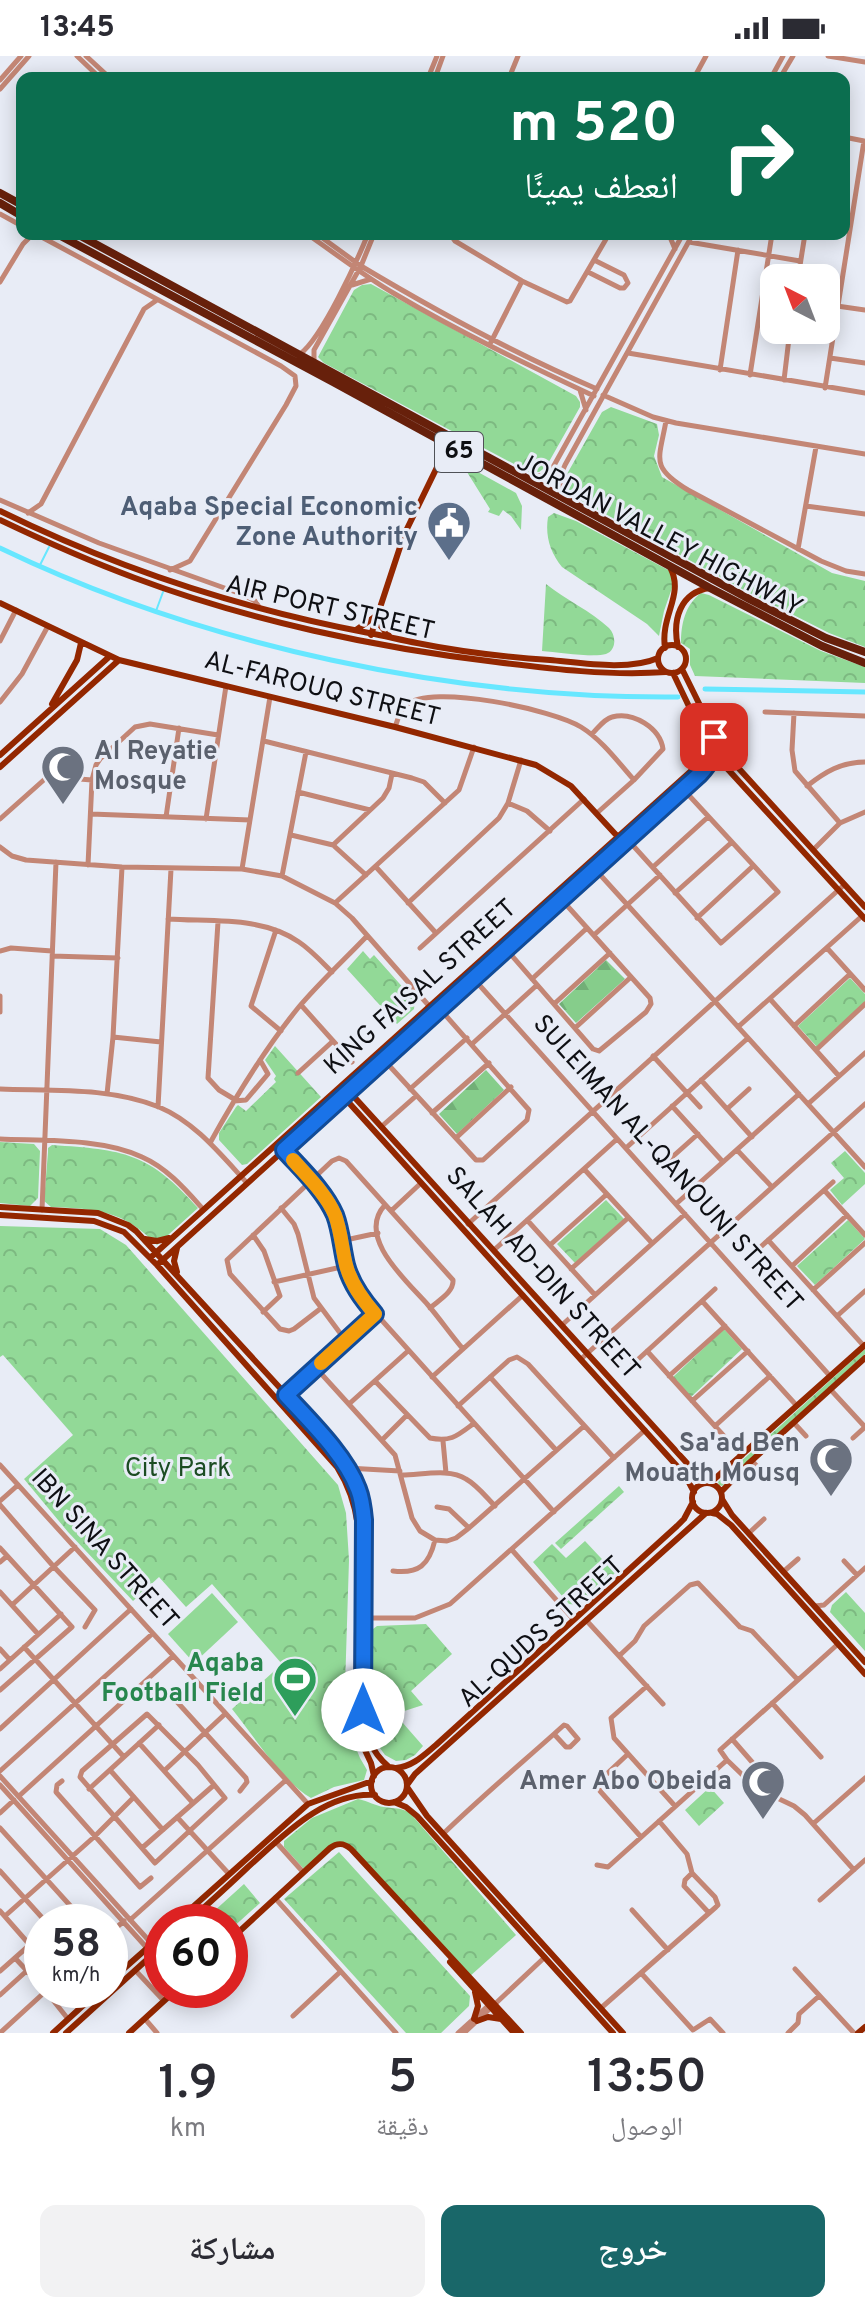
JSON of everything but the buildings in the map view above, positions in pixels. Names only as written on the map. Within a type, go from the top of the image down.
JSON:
[{"type":"highway","points":[[0,203],[16,218]]},
{"type":"highway","name":"JORDAN VALLEY HIGHWAY","points":[[66,240],[93,259],[527,478],[546,493],[567,499],[824,642],[865,652]]},
{"type":"highway","name":"JORDAN VALLEY HIGHWAY","points":[[88,240],[315,363],[335,379],[460,452],[546,493],[670,567],[865,663]]},
{"type":"main road","points":[[370,642],[404,535],[441,459],[438,439]]},
{"type":"main road","points":[[441,459],[460,452]]},
{"type":"main road","name":"AIR PORT STREET","points":[[0,511],[142,571],[260,608],[356,631],[456,650],[565,661],[638,664],[658,658]]},
{"type":"main road","name":"AIR PORT STREET","points":[[0,520],[146,582],[253,614],[370,642],[538,668],[670,672]]},
{"type":"main road","points":[[670,567],[677,584],[664,627],[665,648],[658,658],[660,666],[670,672],[713,754],[841,887],[865,907]]},
{"type":"main road","points":[[710,588],[692,593],[681,609],[676,628],[678,647],[686,658],[682,669],[722,750],[813,850],[863,917]]},
{"type":"main road","name":"AL-FAROUQ STREET","points":[[0,603],[119,660],[521,760],[555,775],[584,799],[618,837]]},
{"type":"main road","points":[[356,631],[379,613]]},
{"type":"main road","points":[[379,613],[380,625],[390,637]]},
{"type":"main road","points":[[42,717],[77,660],[81,643]]},
{"type":"main road","points":[[665,648],[678,647]]},
{"type":"main road","points":[[0,755],[110,656]]},
{"type":"main road","points":[[0,767],[119,660]]},
{"type":"main road","points":[[670,672],[682,669]]},
{"type":"main road","name":"KING FAISAL STREET","points":[[157,1265],[684,790],[710,762],[714,737]]},
{"type":"main road","name":"KING FAISAL STREET","points":[[153,1255],[694,768],[704,757],[706,741]]},
{"type":"main road","points":[[694,768],[700,774]]},
{"type":"main road","name":"SALAH AD-DIN STREET","points":[[340,1087],[349,1091],[562,1325],[584,1357],[685,1475],[694,1492]]},
{"type":"main road","name":"SALAH AD-DIN STREET","points":[[340,1087],[343,1097],[523,1295],[708,1483]]},
{"type":"main road","points":[[326,1112],[337,1107],[355,1110]]},
{"type":"main road","points":[[0,1207],[98,1213],[128,1225],[144,1239],[157,1265],[326,1452],[344,1478],[356,1508],[365,1731],[379,1759],[404,1775],[415,1801],[613,2033]]},
{"type":"main road","points":[[0,1215],[101,1222],[124,1232],[153,1255],[163,1259],[286,1395],[347,1468],[361,1499],[364,1520],[356,1731],[371,1763],[375,1795],[381,1800],[406,1807],[417,1816],[623,2033]]},
{"type":"main road","points":[[144,1239],[157,1241],[173,1237]]},
{"type":"main road","points":[[177,1246],[174,1261],[178,1276]]},
{"type":"main road","points":[[864,1345],[742,1456],[708,1483],[698,1486],[693,1502],[697,1510],[717,1514],[783,1572],[865,1662]]},
{"type":"main road","points":[[709,1513],[719,1508],[722,1496],[752,1461],[865,1358]]},
{"type":"main road","points":[[708,1483],[714,1485],[725,1506],[865,1674]]},
{"type":"main road","name":"AL-QUDS STREET","points":[[621,1583],[684,1519],[693,1502]]},
{"type":"main road","name":"AL-QUDS STREET","points":[[407,1786],[415,1774],[574,1620],[709,1513]]},
{"type":"main road","name":"AL-QUDS STREET","points":[[392,1768],[403,1768],[416,1761],[586,1620],[614,1589]]},
{"type":"main road","points":[[202,1904],[229,1874],[308,1804],[373,1778],[382,1769],[392,1768]]},
{"type":"main road","points":[[394,1802],[402,1796],[407,1786]]},
{"type":"main road","points":[[202,1904],[296,1825],[338,1802],[375,1795]]},
{"type":"main road","points":[[248,1923],[335,1845],[345,1844],[514,2033]]},
{"type":"main road","points":[[433,1940],[473,1988],[521,2033]]},
{"type":"main road","points":[[128,1966],[144,1951]]},
{"type":"main road","points":[[128,1977],[144,1962]]},
{"type":"main road","points":[[473,1988],[478,2006],[476,2020],[488,2017],[501,2019]]},
{"type":"main road","points":[[53,2033],[80,2008]]},
{"type":"main road","points":[[66,2033],[92,2008]]},
{"type":"main road","points":[[129,2033],[157,2008]]},
{"type":"main road","points":[[856,2033],[865,2027]]},
{"type":"street","points":[[0,80],[21,56]]},
{"type":"street","points":[[0,89],[29,56]]},
{"type":"street","points":[[77,56],[94,72]]},
{"type":"street","points":[[86,56],[103,72]]},
{"type":"street","points":[[828,56],[865,62]]},
{"type":"street","points":[[850,227],[864,141]]},
{"type":"street","points":[[857,184],[865,185]]},
{"type":"street","points":[[23,240],[23,244]]},
{"type":"street","points":[[0,282],[27,240]]},
{"type":"street","points":[[48,240],[93,259],[158,300],[293,373],[296,379],[296,386],[286,405],[190,561],[189,569],[195,578]]},
{"type":"street","points":[[317,240],[490,343],[579,389],[596,393]]},
{"type":"street","points":[[325,240],[358,266]]},
{"type":"street","points":[[315,363],[314,350],[351,285],[366,240]]},
{"type":"street","points":[[299,355],[312,342],[366,256],[372,240]]},
{"type":"street","points":[[454,240],[522,281],[567,302],[606,240]]},
{"type":"street","points":[[670,240],[675,249]]},
{"type":"street","points":[[527,478],[549,474],[680,240]]},
{"type":"street","points":[[750,375],[771,240]]},
{"type":"street","points":[[800,264],[804,240]]},
{"type":"street","points":[[840,288],[848,240]]},
{"type":"street","points":[[567,499],[560,478],[689,242],[800,261]]},
{"type":"street","points":[[720,370],[738,250]]},
{"type":"street","points":[[366,256],[371,275]]},
{"type":"street","points":[[588,272],[622,289],[628,283],[624,275],[594,260]]},
{"type":"street","points":[[351,285],[371,275]]},
{"type":"street","points":[[490,343],[522,281]]},
{"type":"street","points":[[28,513],[41,504],[144,309],[144,292]]},
{"type":"street","points":[[144,309],[158,300]]},
{"type":"street","points":[[840,306],[865,310]]},
{"type":"street","points":[[490,343],[586,385],[596,393]]},
{"type":"street","points":[[784,380],[788,344]]},
{"type":"street","points":[[825,388],[832,344]]},
{"type":"street","points":[[628,353],[865,393]]},
{"type":"street","points":[[830,358],[865,363]]},
{"type":"street","points":[[586,385],[604,378]]},
{"type":"street","points":[[579,389],[586,410]]},
{"type":"street","points":[[603,395],[666,421],[865,454]]},
{"type":"street","points":[[666,421],[659,461],[667,476],[834,567],[865,574]]},
{"type":"street","points":[[798,549],[816,447]]},
{"type":"street","points":[[549,474],[553,481],[560,478]]},
{"type":"street","points":[[0,500],[89,539],[244,595],[260,608]]},
{"type":"street","points":[[41,504],[41,519]]},
{"type":"street","points":[[806,506],[865,514]]},
{"type":"street","points":[[85,549],[89,539]]},
{"type":"street","points":[[170,570],[190,561]]},
{"type":"street","points":[[0,641],[16,610]]},
{"type":"street","points":[[0,702],[22,674],[48,626]]},
{"type":"street","points":[[206,819],[226,686]]},
{"type":"street","points":[[242,869],[270,697]]},
{"type":"street","points":[[395,727],[399,714],[415,700],[456,697],[499,702],[578,725],[592,734],[634,780]]},
{"type":"street","points":[[765,712],[865,716]]},
{"type":"street","points":[[794,713],[793,768],[840,823]]},
{"type":"street","points":[[592,734],[615,716],[639,718],[662,741],[663,749],[597,813]]},
{"type":"street","points":[[88,865],[92,780],[100,759],[135,727],[150,724],[218,735]]},
{"type":"street","points":[[166,817],[179,728]]},
{"type":"street","points":[[264,741],[424,782],[445,803]]},
{"type":"street","points":[[335,903],[461,786],[474,747]]},
{"type":"street","points":[[282,876],[306,752]]},
{"type":"street","points":[[408,903],[491,827],[508,803],[521,760]]},
{"type":"street","points":[[807,786],[835,767],[865,762]]},
{"type":"street","points":[[333,845],[383,798],[392,774]]},
{"type":"street","points":[[0,819],[46,778],[92,780]]},
{"type":"street","points":[[628,840],[721,943],[778,892],[684,790]]},
{"type":"street","points":[[298,792],[370,810]]},
{"type":"street","points":[[420,948],[584,799]]},
{"type":"street","points":[[508,803],[527,811],[550,831]]},
{"type":"street","points":[[813,850],[840,823],[865,812]]},
{"type":"street","points":[[91,814],[250,820]]},
{"type":"street","points":[[653,867],[708,817]]},
{"type":"street","points":[[291,835],[333,845],[366,875]]},
{"type":"street","points":[[675,893],[732,842]]},
{"type":"street","points":[[2,852],[26,860],[122,867],[242,869],[282,876],[335,903],[352,918],[430,1007]]},
{"type":"street","points":[[42,1210],[56,862]]},
{"type":"street","points":[[589,863],[865,1167]]},
{"type":"street","points":[[697,918],[753,866]]},
{"type":"street","points":[[107,1094],[122,867]]},
{"type":"street","points":[[376,867],[436,933]]},
{"type":"street","points":[[158,1107],[171,869]]},
{"type":"street","points":[[594,935],[660,875]]},
{"type":"street","points":[[463,1229],[841,887]]},
{"type":"street","points":[[506,949],[593,1049],[599,1051],[646,1012],[651,1004],[650,998],[562,900]]},
{"type":"street","points":[[738,1027],[863,917]]},
{"type":"street","points":[[168,919],[254,924],[276,930],[300,942],[332,972]]},
{"type":"street","points":[[218,922],[208,1078],[234,1100],[246,1100],[268,1074],[260,1060]]},
{"type":"street","points":[[532,979],[587,928]]},
{"type":"street","points":[[276,930],[251,1006],[281,1031]]},
{"type":"street","points":[[210,1143],[234,1100],[281,1031],[301,1005],[367,936]]},
{"type":"street","points":[[0,951],[11,948],[118,958]]},
{"type":"street","points":[[827,948],[865,990]]},
{"type":"street","points":[[554,1004],[610,953]]},
{"type":"street","name":"SULEIMAN AL-QANOUNI STREET","points":[[468,973],[830,1376]]},
{"type":"street","points":[[794,1026],[850,974]]},
{"type":"street","points":[[575,1028],[631,977]]},
{"type":"street","points":[[472,1044],[537,985]]},
{"type":"street","points":[[0,998],[0,1012]]},
{"type":"street","points":[[770,999],[839,1076]]},
{"type":"street","points":[[816,1050],[865,1004]]},
{"type":"street","points":[[301,1005],[352,1062]]},
{"type":"street","points":[[384,1060],[476,1160],[480,1161],[527,1120],[527,1105],[440,1009]]},
{"type":"street","points":[[113,1037],[161,1042]]},
{"type":"street","points":[[410,1089],[467,1038]]},
{"type":"street","points":[[626,1148],[748,1038]]},
{"type":"street","points":[[298,1073],[333,1041]]},
{"type":"street","points":[[808,1104],[865,1053]]},
{"type":"street","points":[[653,1056],[700,1107]]},
{"type":"street","points":[[432,1113],[489,1063]]},
{"type":"street","points":[[701,1080],[752,1137]]},
{"type":"street","points":[[455,1138],[511,1087]]},
{"type":"street","points":[[0,1089],[107,1094],[158,1107],[181,1120],[210,1143],[247,1183]]},
{"type":"street","points":[[727,1109],[749,1089]]},
{"type":"street","points":[[676,1204],[799,1094]]},
{"type":"street","points":[[381,1127],[417,1096]]},
{"type":"street","points":[[584,1357],[865,1104]]},
{"type":"street","points":[[672,1106],[723,1162]]},
{"type":"street","points":[[670,1159],[698,1134]]},
{"type":"street","points":[[0,1139],[107,1146],[144,1157],[170,1174],[203,1209]]},
{"type":"street","points":[[494,1250],[617,1139]]},
{"type":"street","points":[[284,1150],[331,1206],[352,1282],[375,1314],[554,1512]]},
{"type":"street","points":[[737,1150],[772,1187]]},
{"type":"street","points":[[320,1309],[289,1331],[280,1329],[230,1274],[227,1265],[230,1256],[280,1208],[332,1161],[342,1159],[453,1280],[450,1290],[430,1308]]},
{"type":"street","points":[[584,1169],[652,1243]]},
{"type":"street","points":[[755,1252],[833,1182]]},
{"type":"street","points":[[391,1211],[421,1183]]},
{"type":"street","points":[[824,1190],[865,1235]]},
{"type":"street","points":[[550,1245],[607,1194]]},
{"type":"street","points":[[385,1205],[377,1216],[378,1233],[386,1258],[463,1349]]},
{"type":"street","points":[[280,1208],[294,1224],[314,1298],[346,1341]]},
{"type":"street","points":[[562,1325],[685,1214]]},
{"type":"street","points":[[792,1266],[847,1215]]},
{"type":"street","points":[[571,1269],[628,1218]]},
{"type":"street","points":[[527,1220],[595,1295]]},
{"type":"street","points":[[341,1241],[378,1233]]},
{"type":"street","points":[[253,1235],[264,1251],[280,1296],[263,1312]]},
{"type":"street","points":[[768,1240],[864,1345]]},
{"type":"street","points":[[813,1290],[865,1243]]},
{"type":"street","points":[[274,1282],[346,1266]]},
{"type":"street","points":[[633,1364],[715,1289]]},
{"type":"street","points":[[837,1316],[865,1291]]},
{"type":"street","points":[[432,1377],[523,1295]]},
{"type":"street","points":[[702,1301],[797,1406]]},
{"type":"street","points":[[279,1401],[375,1314]]},
{"type":"street","points":[[669,1376],[725,1326]]},
{"type":"street","points":[[349,1404],[408,1351]]},
{"type":"street","points":[[647,1351],[742,1456]]},
{"type":"street","points":[[692,1401],[748,1351]]},
{"type":"street","points":[[458,1406],[509,1360],[517,1357],[528,1364],[614,1458]]},
{"type":"street","points":[[316,1368],[395,1455],[416,1526],[425,1536],[435,1540],[456,1538],[584,1426]]},
{"type":"street","points":[[715,1426],[770,1376]]},
{"type":"street","points":[[490,1377],[556,1450]]},
{"type":"street","points":[[375,1381],[430,1438],[443,1441],[459,1435],[473,1424]]},
{"type":"street","points":[[830,1389],[865,1427],[853,1438]]},
{"type":"street","points":[[382,1440],[406,1416]]},
{"type":"street","points":[[794,1423],[806,1436]]},
{"type":"street","points":[[360,1618],[415,1618],[450,1604],[645,1430]]},
{"type":"street","points":[[443,1441],[446,1473]]},
{"type":"street","points":[[752,1461],[764,1474]]},
{"type":"street","name":"IBN SINA STREET","points":[[0,1465],[308,1804]]},
{"type":"street","points":[[347,1468],[446,1473],[465,1478],[495,1506]]},
{"type":"street","points":[[18,1485],[0,1503],[95,1610],[85,1627]]},
{"type":"street","points":[[437,1507],[449,1509],[469,1528]]},
{"type":"street","points":[[749,1533],[764,1519]]},
{"type":"street","points":[[393,1571],[412,1572],[419,1568],[430,1557],[435,1540]]},
{"type":"street","points":[[12,1605],[75,1547]]},
{"type":"street","points":[[0,1548],[72,1627],[0,1690]]},
{"type":"street","points":[[512,1550],[574,1620]]},
{"type":"street","points":[[0,1562],[7,1556]]},
{"type":"street","points":[[783,1572],[798,1559]]},
{"type":"street","points":[[844,1561],[857,1575]]},
{"type":"street","points":[[815,1606],[824,1605],[865,1568]]},
{"type":"street","points":[[619,1656],[635,1641],[644,1626],[694,1583],[701,1585],[740,1627],[752,1631],[798,1680]]},
{"type":"street","points":[[0,1592],[38,1634]]},
{"type":"street","points":[[0,1729],[131,1609]]},
{"type":"street","points":[[0,1669],[61,1614]]},
{"type":"street","points":[[586,1620],[663,1704]]},
{"type":"street","points":[[113,1904],[17,1798],[0,1773],[152,1634]]},
{"type":"street","points":[[838,1644],[720,1751],[756,1788],[794,1806],[814,1823],[854,1870]]},
{"type":"street","points":[[24,1647],[124,1757]]},
{"type":"street","points":[[0,1649],[10,1660]]},
{"type":"street","points":[[0,1813],[173,1656]]},
{"type":"street","points":[[647,1686],[610,1719],[613,1736],[675,1806]]},
{"type":"street","points":[[152,1697],[159,1690],[166,1690],[246,1778],[247,1782],[240,1791]]},
{"type":"street","points":[[772,1703],[821,1757]]},
{"type":"street","points":[[147,1714],[159,1725],[225,1798],[155,1863],[80,1777],[82,1771],[147,1714]]},
{"type":"street","points":[[165,1770],[225,1714]]},
{"type":"street","points":[[89,1789],[159,1725]]},
{"type":"street","points":[[443,1834],[554,1734],[564,1725],[578,1739],[566,1747],[554,1734]]},
{"type":"street","points":[[732,1739],[759,1770],[748,1781]]},
{"type":"street","points":[[139,1743],[193,1803]]},
{"type":"street","points":[[628,1754],[596,1784],[641,1837]]},
{"type":"street","points":[[597,1865],[608,1867],[727,1760]]},
{"type":"street","points":[[110,1770],[163,1830]]},
{"type":"street","points":[[814,1823],[865,1778]]},
{"type":"street","points":[[128,1919],[286,1780]]},
{"type":"street","points":[[62,1781],[57,1785],[56,1792],[94,1837],[140,1887],[151,1878]]},
{"type":"street","points":[[0,1785],[17,1798]]},
{"type":"street","points":[[142,1848],[214,1785]]},
{"type":"street","points":[[24,1938],[2,1913],[24,1898],[94,1837],[134,1797]]},
{"type":"street","points":[[177,1817],[229,1874]]},
{"type":"street","points":[[601,2008],[718,1905],[718,1901],[692,1873],[687,1854],[659,1821]]},
{"type":"street","points":[[0,1828],[69,1904]]},
{"type":"street","points":[[276,1842],[303,1872]]},
{"type":"street","points":[[820,1900],[865,1860]]},
{"type":"street","points":[[0,1871],[30,1904]]},
{"type":"street","points":[[692,1873],[684,1886],[709,1913]]},
{"type":"street","points":[[275,1898],[396,2033]]},
{"type":"street","points":[[632,1910],[668,1950]]},
{"type":"street","points":[[128,1921],[144,1939]]},
{"type":"street","points":[[0,1970],[24,1949]]},
{"type":"street","points":[[461,2033],[545,1957]]},
{"type":"street","points":[[15,1958],[24,1969]]},
{"type":"street","points":[[795,1969],[856,2033]]},
{"type":"street","points":[[135,1970],[144,1980]]},
{"type":"street","points":[[293,2016],[340,1972]]},
{"type":"street","points":[[0,1995],[24,1973]]},
{"type":"street","points":[[641,1973],[693,2030],[710,2019],[723,2033]]},
{"type":"street","points":[[788,2033],[798,2023],[799,2014],[820,1996]]},
{"type":"street","points":[[0,2033],[26,2008]]},
{"type":"street","points":[[59,2008],[68,2019]]},
{"type":"street","points":[[145,2019],[157,2033]]},
{"type":"green space","points":[[371,284],[576,396],[580,407],[546,467],[539,472],[529,472],[318,357],[354,290]]},
{"type":"green space","points":[[611,407],[657,424],[659,435],[654,456],[662,477],[832,573],[865,581],[865,647],[829,633],[742,589],[569,494],[567,474],[602,412]]},
{"type":"green space","points":[[452,461],[458,461],[516,493],[522,506],[521,530],[503,510],[499,516],[488,512],[490,509],[462,464],[457,462],[445,469]]},
{"type":"green space","points":[[554,513],[576,521],[670,571],[673,585],[659,636],[647,624],[562,567],[554,556],[548,537],[548,517]]},
{"type":"green space","points":[[546,584],[609,628],[614,642],[610,652],[593,655],[542,651]]},
{"type":"green space","points":[[701,593],[821,651],[865,667],[865,683],[695,676],[690,665],[690,649],[681,643],[681,636],[688,609]]},
{"type":"green space","points":[[363,951],[370,959],[374,955],[415,1001],[414,1009],[397,1024],[347,969]]},
{"type":"green space","points":[[606,960],[625,979],[576,1023],[559,1004]]},
{"type":"green space","points":[[850,978],[865,994],[865,1002],[817,1047],[798,1026]]},
{"type":"green space","points":[[275,1046],[321,1097],[247,1164],[242,1165],[219,1140],[219,1133],[238,1105],[246,1111],[276,1082],[276,1076],[265,1060]]},
{"type":"green space","points":[[486,1070],[504,1090],[457,1134],[439,1114]]},
{"type":"green space","points":[[0,1142],[34,1144],[40,1151],[38,1198],[30,1206],[0,1203]]},
{"type":"green space","points":[[52,1145],[98,1149],[133,1157],[164,1175],[198,1208],[157,1245],[145,1233],[121,1218],[96,1211],[51,1207],[44,1201],[48,1148]]},
{"type":"green space","points":[[845,1151],[865,1173],[865,1184],[842,1205],[830,1190],[844,1178],[831,1163]]},
{"type":"green space","points":[[606,1200],[624,1219],[575,1263],[557,1244]]},
{"type":"green space","points":[[848,1220],[865,1239],[815,1285],[797,1266]]},
{"type":"green space","name":"City Park","points":[[0,1226],[100,1229],[126,1245],[338,1485],[346,1513],[349,1560],[344,1719],[367,1770],[364,1780],[334,1787],[311,1798],[300,1791],[279,1770],[232,1709],[282,1664],[212,1584],[186,1607],[159,1577],[133,1601],[68,1532],[24,1479],[73,1435],[3,1355],[0,1357]]},
{"type":"green space","points":[[724,1329],[742,1349],[691,1397],[673,1377]]},
{"type":"green space","points":[[865,1349],[865,1354],[722,1486],[719,1485],[718,1482]]},
{"type":"green space","points":[[619,1486],[624,1492],[561,1549],[555,1543]]},
{"type":"green space","points":[[585,1541],[615,1573],[579,1605],[569,1604],[533,1562],[552,1544],[566,1558]]},
{"type":"green space","points":[[846,1592],[865,1613],[865,1651],[830,1612],[832,1605]]},
{"type":"green space","points":[[212,1593],[238,1622],[194,1663],[168,1634]]},
{"type":"green space","points":[[426,1624],[452,1654],[411,1691],[423,1705],[395,1714],[423,1746],[406,1760],[396,1761],[385,1755],[377,1744],[372,1727],[373,1629],[377,1626]]},
{"type":"green space","points":[[710,1787],[724,1803],[699,1826],[685,1810]]},
{"type":"green space","points":[[358,1799],[410,1813],[516,1935],[469,1977],[347,1844],[335,1843],[303,1868],[284,1847],[284,1841],[312,1818]]},
{"type":"green space","points":[[339,1852],[470,1996],[469,2006],[441,2033],[406,2033],[284,1899]]},
{"type":"green space","points":[[244,1884],[260,1903],[248,1914],[248,1904],[222,1904]]},
{"type":"waterway","points":[[39,567],[49,547]]},
{"type":"waterway","points":[[0,548],[78,583],[160,613],[245,639],[331,660],[419,677],[506,688],[593,695],[678,697]]},
{"type":"waterway","points":[[156,611],[163,592]]},
{"type":"waterway","points":[[705,689],[865,692]]},
{"type":"slow traffic","points":[[293,1160],[331,1206],[352,1282],[375,1314],[321,1363]]},
{"type":"place","name":"Aqaba Special Economic Zone Authority","points":[[449,562]]},
{"type":"place","name":"Al Reyatie Mosque","points":[[63,806]]},
{"type":"place","name":"Sa'ad Ben Mouath Mousq","points":[[831,1498]]},
{"type":"place","name":"Aqaba Football Field","points":[[295,1718]]},
{"type":"place","name":"Amer Abo Obeida","points":[[763,1821]]},
{"type":"route","points":[[363,1710],[364,1520],[361,1499],[340,1457],[286,1395],[375,1314],[352,1282],[331,1206],[284,1150],[700,774],[712,759],[714,737]]}]
